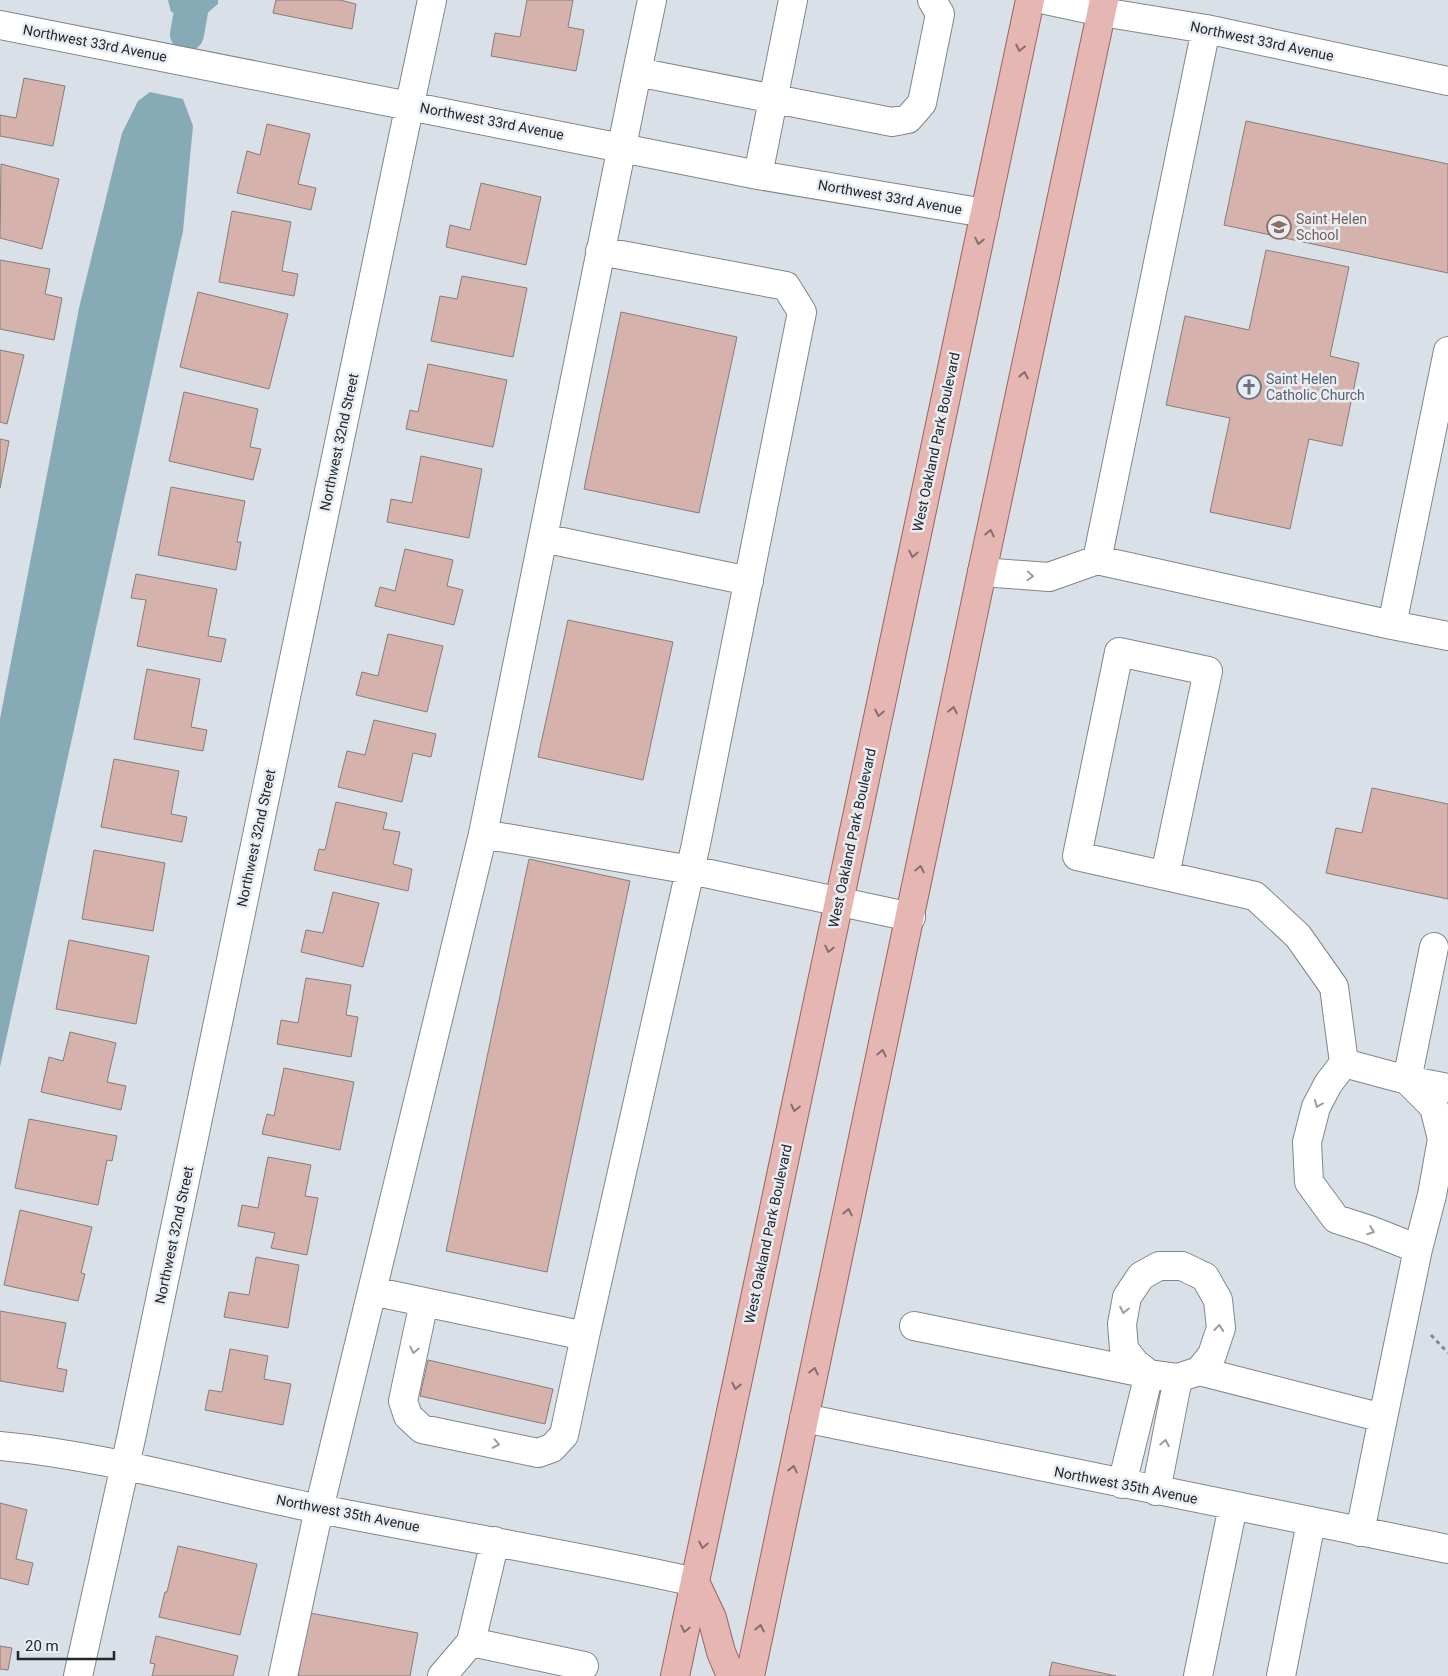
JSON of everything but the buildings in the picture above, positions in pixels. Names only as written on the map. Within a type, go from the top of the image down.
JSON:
[{"type":"main road","name":"West Oakland Park Boulevard","points":[[675,1676],[1030,0]]},
{"type":"main road","points":[[750,1676],[1103,6]]},
{"type":"main road","points":[[695,1582],[712,1618],[721,1652],[731,1676]]},
{"type":"street","name":"Northwest 32nd Street","points":[[78,1676],[126,1466],[432,0]]},
{"type":"street","points":[[283,1676],[319,1509],[483,834],[652,0]]},
{"type":"street","points":[[758,174],[793,0]]},
{"type":"street","points":[[637,72],[892,122],[908,120],[922,103],[940,14],[932,0]]},
{"type":"street","name":"Northwest 33rd Avenue","points":[[1046,0],[1103,6],[1448,80]]},
{"type":"street","name":"Northwest 33rd Avenue","points":[[0,25],[758,174],[985,213]]},
{"type":"street","points":[[1097,560],[1206,29]]},
{"type":"street","points":[[424,1302],[403,1400],[408,1416],[422,1428],[538,1453],[552,1448],[564,1435],[691,870],[802,312],[786,286],[600,252]]},
{"type":"street","points":[[1392,625],[1448,351]]},
{"type":"street","points":[[543,538],[748,581]]},
{"type":"street","points":[[982,572],[1049,577],[1097,560],[1448,636]]},
{"type":"street","points":[[1165,875],[1208,671],[1119,652],[1077,856],[1255,896],[1298,936],[1334,987],[1344,1063],[1328,1084],[1316,1107],[1307,1142],[1309,1182],[1336,1219],[1418,1249]]},
{"type":"street","points":[[483,834],[691,870],[911,916]]},
{"type":"street","points":[[1407,1080],[1434,947]]},
{"type":"street","points":[[1344,1063],[1407,1080],[1448,1088]]},
{"type":"street","points":[[1360,1532],[1418,1249],[1441,1186],[1442,1138],[1434,1107],[1407,1080]]},
{"type":"street","points":[[1149,1374],[1135,1363],[1124,1350],[1122,1324],[1127,1296],[1140,1276],[1159,1266],[1182,1266],[1205,1277],[1218,1300],[1221,1328],[1212,1355],[1189,1374],[1156,1491]]},
{"type":"street","points":[[372,1291],[585,1336]]},
{"type":"street","points":[[914,1326],[1149,1374],[1189,1374],[1382,1418]]},
{"type":"street","points":[[1122,1484],[1149,1374]]},
{"type":"street","name":"Northwest 35th Avenue","points":[[804,1418],[1448,1549]]},
{"type":"street","name":"Northwest 35th Avenue","points":[[0,1446],[44,1450],[126,1466],[319,1509],[588,1558],[695,1582]]},
{"type":"street","points":[[1198,1676],[1233,1506]]},
{"type":"street","points":[[1282,1676],[1311,1522]]},
{"type":"street","points":[[442,1676],[471,1642],[495,1541]]},
{"type":"street","points":[[471,1642],[584,1666]]},
{"type":"path","points":[[1426,1330],[1448,1353]]},
{"type":"water","points":[[168,0],[218,0],[218,4],[200,19],[171,12]]},
{"type":"water","points":[[150,92],[183,99],[193,126],[183,231],[0,1067],[0,719],[79,308],[122,133],[138,101]]},
{"type":"waterway","points":[[187,34],[193,0]]},
{"type":"place","name":"Saint Helen School","points":[[1279,227]]},
{"type":"place","name":"Saint Helen Catholic Church","points":[[1249,387]]}]
